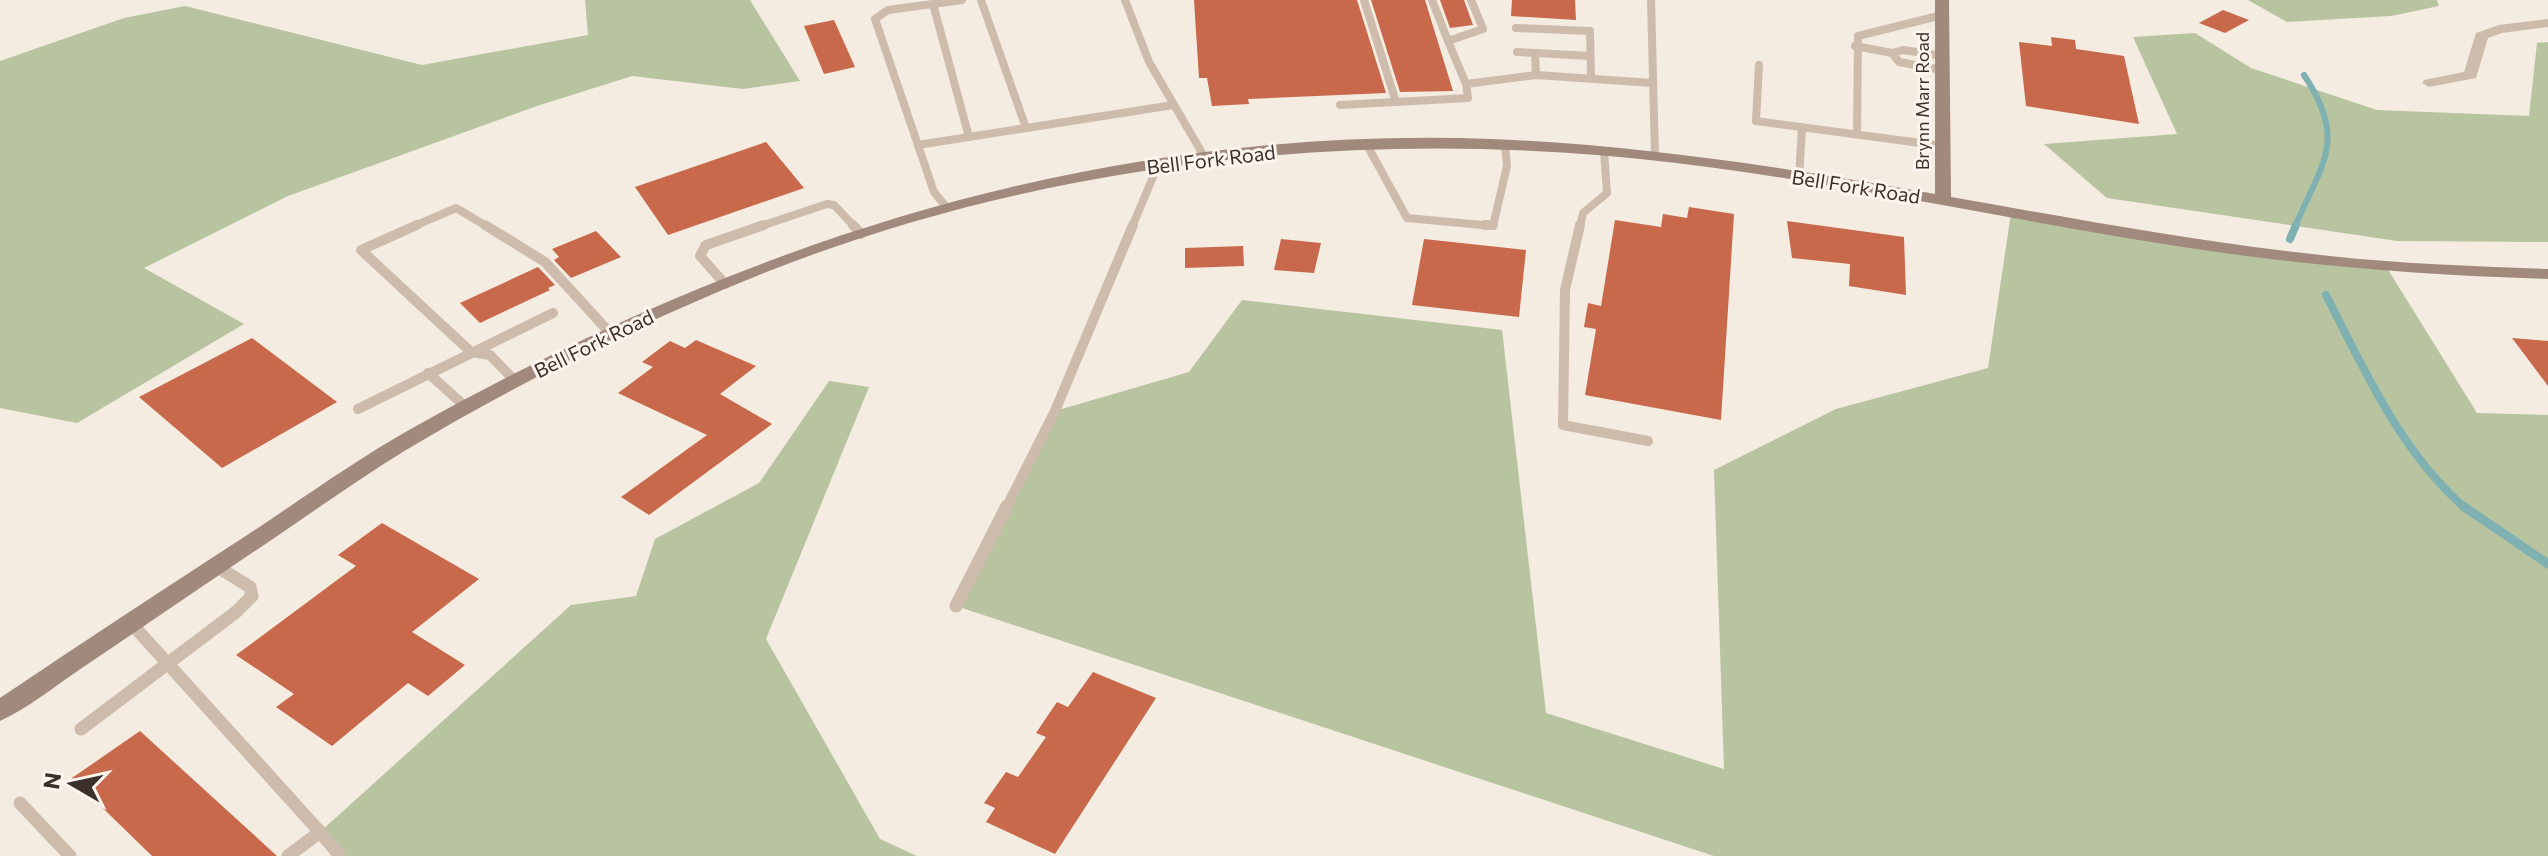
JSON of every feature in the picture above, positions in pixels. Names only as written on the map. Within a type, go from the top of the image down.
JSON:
[{"type":"main road","name":"Brynn Marr Road","points":[[1942,8],[1943,201]]},
{"type":"main road","name":"Bell Fork Road","points":[[0,711],[415,435],[610,333],[725,284],[861,234],[947,208],[1060,182],[1158,165],[1205,158],[1367,145],[1505,145],[1604,151],[1655,156],[1943,201],[2198,246],[2355,266],[2486,275],[2548,274]]},
{"type":"street","points":[[2429,83],[2471,75],[2481,36],[2499,29],[2548,23]]},
{"type":"lane","points":[[947,208],[934,192],[875,19],[888,10],[962,0]]},
{"type":"lane","points":[[981,0],[1026,128]]},
{"type":"lane","points":[[1125,0],[1149,62],[1205,158]]},
{"type":"lane","points":[[1364,0],[1396,102]]},
{"type":"lane","points":[[1340,105],[1468,98],[1466,84],[1432,0]]},
{"type":"lane","points":[[1448,41],[1483,29],[1471,0]]},
{"type":"lane","points":[[1651,0],[1655,156]]},
{"type":"lane","points":[[933,4],[969,137]]},
{"type":"lane","points":[[1857,134],[1855,46],[1858,36],[1893,30],[1942,8]]},
{"type":"lane","points":[[1516,28],[1590,31],[1591,78]]},
{"type":"lane","points":[[1855,46],[1892,53],[1903,50],[1942,63]]},
{"type":"lane","points":[[1517,52],[1590,56]]},
{"type":"lane","points":[[1535,53],[1536,75]]},
{"type":"lane","points":[[1892,53],[1899,62],[1942,63]]},
{"type":"lane","points":[[1759,65],[1756,121],[1943,146]]},
{"type":"lane","points":[[1466,84],[1536,75],[1653,83]]},
{"type":"lane","points":[[918,145],[1173,105]]},
{"type":"lane","points":[[1799,178],[1802,127]]},
{"type":"lane","points":[[1367,145],[1407,218],[1493,226],[1507,166],[1505,145]]},
{"type":"lane","points":[[1604,151],[1607,193],[1583,213],[1565,290],[1563,425],[1648,441]]},
{"type":"lane","points":[[956,606],[1055,411],[1158,165]]},
{"type":"lane","points":[[725,284],[700,256],[706,245],[827,204],[834,205],[861,234]]},
{"type":"lane","points":[[516,382],[490,355],[471,352],[361,250],[456,208],[545,262],[610,333]]},
{"type":"lane","points":[[358,409],[553,313]]},
{"type":"lane","points":[[428,373],[467,408]]},
{"type":"lane","points":[[81,729],[169,664],[252,596],[250,587],[216,566]]},
{"type":"lane","points":[[131,623],[340,856]]},
{"type":"lane","points":[[20,803],[70,856]]},
{"type":"lane","points":[[288,856],[320,832]]},
{"type":"green space","points":[[585,0],[750,0],[800,81],[743,89],[632,76],[537,106],[288,196],[144,268],[244,324],[77,423],[0,408],[0,61],[124,18],[185,6],[422,65],[588,35]]},
{"type":"green space","points":[[2248,0],[2437,0],[2439,6],[2391,16],[2287,22]]},
{"type":"green space","points":[[2195,33],[2251,68],[2377,110],[2529,116],[2537,43],[2548,42],[2548,242],[2397,241],[2107,198],[2044,144],[2177,134],[2133,37]]},
{"type":"green space","points":[[2011,213],[2387,268],[2477,413],[2548,415],[2548,856],[1714,856],[956,606],[1055,411],[1189,372],[1242,300],[1502,330],[1546,713],[1724,769],[1714,470],[1836,409],[1988,368]]},
{"type":"green space","points":[[829,381],[869,387],[766,639],[880,839],[917,856],[340,856],[320,832],[571,605],[636,596],[655,539],[759,483]]},
{"type":"building","points":[[1194,0],[1357,0],[1386,93],[1248,99],[1249,104],[1212,106],[1207,78],[1199,78]]},
{"type":"building","points":[[1371,0],[1425,0],[1453,91],[1400,92]]},
{"type":"building","points":[[1440,0],[1464,0],[1473,25],[1450,28]]},
{"type":"building","points":[[1512,0],[1575,0],[1576,20],[1511,16]]},
{"type":"building","points":[[2223,10],[2249,20],[2225,33],[2199,23]]},
{"type":"building","points":[[834,20],[855,67],[824,74],[804,26]]},
{"type":"building","points":[[2051,37],[2075,40],[2076,49],[2124,56],[2139,124],[2026,106],[2019,42],[2052,46]]},
{"type":"building","points":[[766,142],[804,188],[668,235],[635,187]]},
{"type":"building","points":[[1689,207],[1734,214],[1721,420],[1585,395],[1596,329],[1584,327],[1588,303],[1601,306],[1615,220],[1661,227],[1663,214],[1687,218]]},
{"type":"building","points":[[1787,221],[1904,237],[1906,295],[1849,286],[1850,264],[1792,258]]},
{"type":"building","points":[[596,231],[621,257],[571,278],[554,260],[559,257],[552,249]]},
{"type":"building","points":[[1281,239],[1321,243],[1314,273],[1274,270]]},
{"type":"building","points":[[1424,239],[1526,250],[1519,317],[1412,305]]},
{"type":"building","points":[[1243,246],[1244,266],[1185,268],[1185,248]]},
{"type":"building","points":[[538,267],[555,285],[548,288],[550,290],[480,323],[460,303]]},
{"type":"building","points":[[252,338],[337,402],[222,468],[139,397]]},
{"type":"building","points":[[2512,338],[2548,341],[2548,386]]},
{"type":"building","points":[[696,340],[756,366],[720,394],[772,424],[649,515],[621,497],[707,435],[618,393],[653,367],[642,362],[670,341],[685,348]]},
{"type":"building","points":[[382,523],[479,579],[412,632],[465,665],[428,696],[408,683],[332,746],[276,707],[294,694],[236,655],[356,566],[338,555]]},
{"type":"building","points":[[1093,672],[1156,698],[1055,854],[986,822],[995,808],[984,803],[1006,772],[1018,777],[1046,737],[1036,733],[1057,702],[1068,707]]},
{"type":"building","points":[[140,731],[277,856],[152,856],[72,778]]},
{"type":"waterway","points":[[2295,227],[2321,168],[2328,135],[2325,117],[2304,75]]},
{"type":"waterway","points":[[2290,239],[2296,225]]},
{"type":"waterway","points":[[2326,295],[2370,381],[2403,436],[2442,486],[2465,508]]},
{"type":"waterway","points":[[2463,506],[2548,564]]}]
